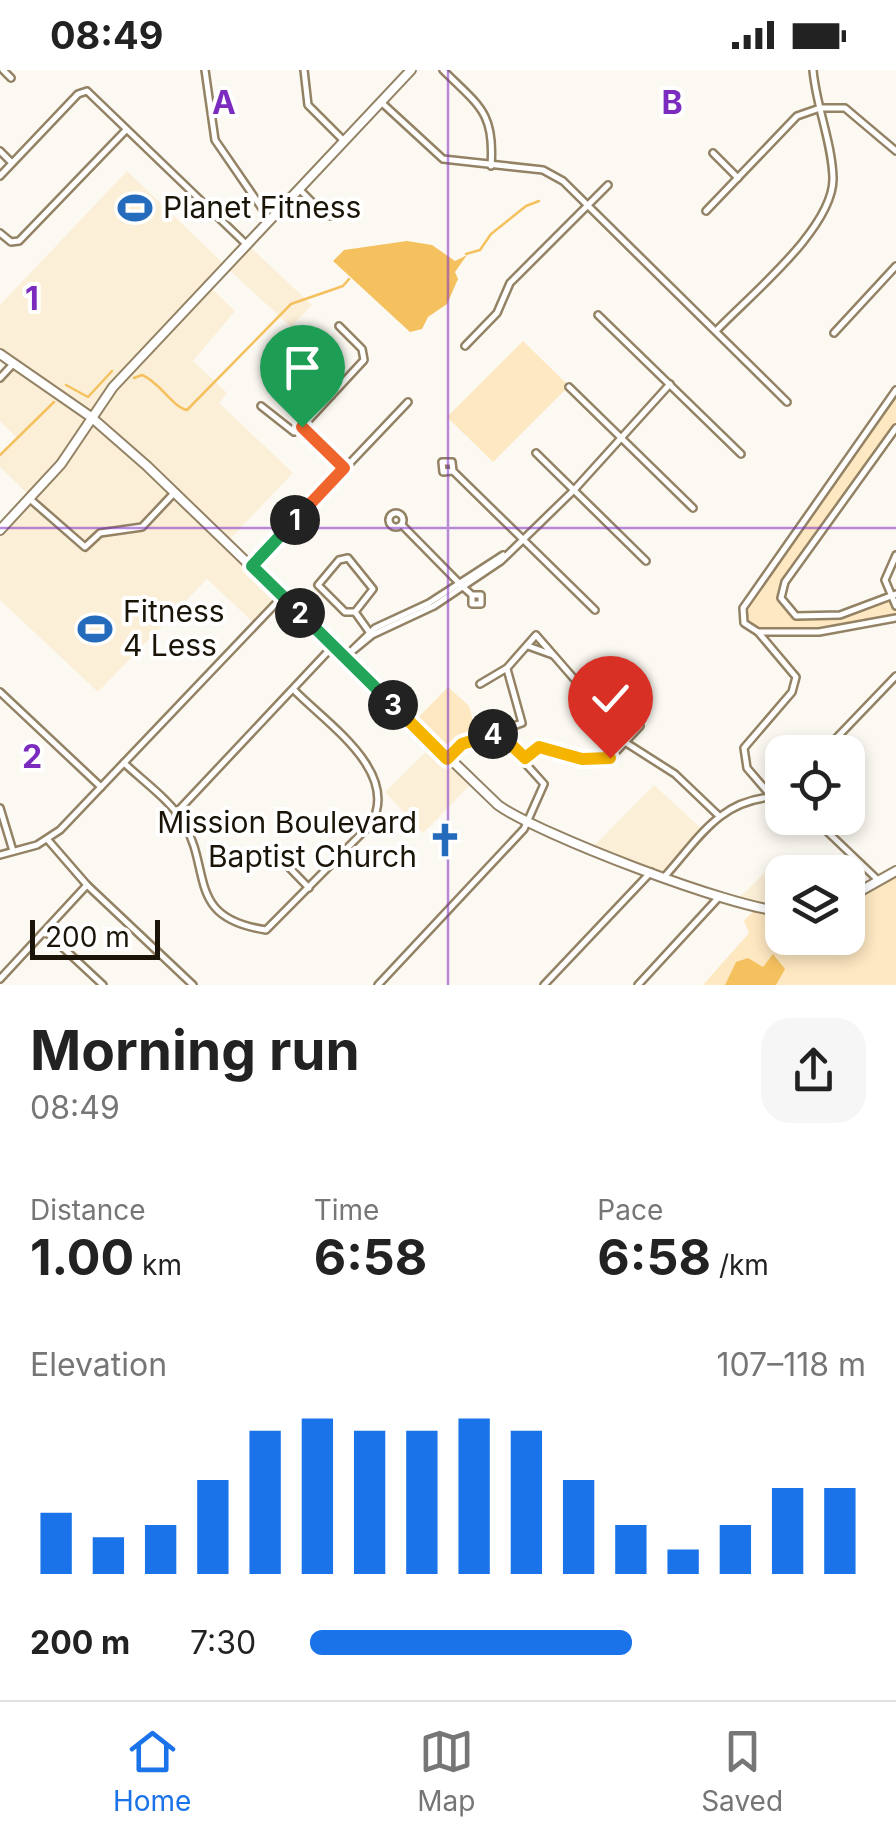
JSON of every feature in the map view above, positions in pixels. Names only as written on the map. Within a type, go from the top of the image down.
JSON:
[{"type":"main road","points":[[0,530],[67,456],[115,385],[412,70]]},
{"type":"main road","points":[[0,354],[91,417],[175,492],[489,799],[528,824],[720,896],[765,907]]},
{"type":"main road","points":[[865,889],[896,871]]},
{"type":"street","points":[[3,70],[12,78]]},
{"type":"street","points":[[204,70],[215,140],[270,220]]},
{"type":"street","points":[[304,70],[308,105],[344,142]]},
{"type":"street","points":[[443,70],[488,116],[493,136],[491,166]]},
{"type":"street","points":[[715,331],[826,209],[832,171],[813,70]]},
{"type":"street","points":[[0,176],[78,94],[87,92],[247,244]]},
{"type":"street","points":[[381,102],[442,159],[543,170],[563,180],[787,402]]},
{"type":"street","points":[[706,210],[797,116],[820,108],[846,108],[896,151]]},
{"type":"street","points":[[0,233],[11,242],[19,241],[126,130]]},
{"type":"street","points":[[0,152],[12,163]]},
{"type":"street","points":[[712,153],[738,178]]},
{"type":"street","points":[[466,346],[497,313],[510,284],[608,185]]},
{"type":"street","points":[[299,189],[325,215],[333,216]]},
{"type":"street","points":[[834,333],[896,266]]},
{"type":"street","points":[[598,315],[741,454]]},
{"type":"street","points":[[262,406],[286,429],[294,432],[302,427],[365,356],[338,326]]},
{"type":"street","points":[[0,378],[14,363]]},
{"type":"street","points":[[299,365],[331,396]]},
{"type":"street","points":[[345,657],[370,633],[461,586],[505,554],[574,490],[670,384]]},
{"type":"street","points":[[569,386],[693,508]]},
{"type":"street","points":[[765,790],[752,778],[744,748],[792,692],[796,677],[758,632],[744,623],[746,601],[896,390]]},
{"type":"street","points":[[252,566],[408,402]]},
{"type":"street","points":[[302,427],[344,468]]},
{"type":"street","points":[[896,428],[785,582],[783,606],[796,616],[818,618],[896,594]]},
{"type":"street","points":[[536,453],[646,561]]},
{"type":"street","points":[[452,471],[596,610]]},
{"type":"street","points":[[30,498],[85,546],[100,533],[142,527],[175,492]]},
{"type":"street","points":[[402,525],[472,595]]},
{"type":"street","points":[[896,555],[885,580],[888,597],[896,606]]},
{"type":"street","points":[[348,558],[373,589],[354,612],[345,612],[318,585],[339,560],[348,558]]},
{"type":"street","points":[[0,854],[48,840],[283,596]]},
{"type":"street","points":[[354,612],[370,633]]},
{"type":"street","points":[[758,632],[819,632],[896,618]]},
{"type":"street","points":[[480,684],[506,668],[536,636],[576,681],[595,722],[674,774],[719,816]]},
{"type":"street","points":[[176,813],[334,645]]},
{"type":"street","points":[[528,646],[553,656]]},
{"type":"street","points":[[447,759],[462,744],[524,721],[506,668]]},
{"type":"street","points":[[839,735],[896,676]]},
{"type":"street","points":[[585,704],[601,698],[612,684]]},
{"type":"street","points":[[124,763],[176,813],[187,829],[203,886],[218,910],[230,919],[262,930],[270,928],[374,820],[377,788],[370,768],[294,690]]},
{"type":"street","points":[[0,692],[101,788]]},
{"type":"street","points":[[525,758],[539,747],[582,759],[610,758],[628,744],[640,726]]},
{"type":"street","points":[[378,985],[528,824],[544,788],[525,758],[498,732]]},
{"type":"street","points":[[666,875],[719,816],[742,801],[765,798]]},
{"type":"street","points":[[0,808],[13,851]]},
{"type":"street","points":[[831,835],[879,881]]},
{"type":"street","points":[[48,840],[87,884],[194,985]]},
{"type":"street","points":[[281,859],[309,888]]},
{"type":"street","points":[[544,985],[653,870]]},
{"type":"street","points":[[0,979],[87,884]]},
{"type":"street","points":[[638,985],[720,896]]},
{"type":"street","points":[[45,930],[103,985]]},
{"type":"shaded area","points":[[127,171],[226,266],[247,244],[312,305],[291,327],[226,267],[209,286],[235,311],[193,361],[227,393],[219,403],[293,473],[227,542],[283,596],[256,625],[207,579],[98,692],[0,600],[0,530],[31,497],[0,467],[0,455],[16,437],[0,421],[0,378],[13,363],[0,354],[0,305]]},
{"type":"shaded area","points":[[407,241],[432,245],[455,261],[467,255],[455,272],[458,279],[447,304],[428,317],[422,329],[410,332],[333,261],[344,250]]},
{"type":"shaded area","points":[[523,341],[569,386],[493,462],[447,417]]},
{"type":"shaded area","points":[[896,390],[896,428],[785,582],[781,598],[789,612],[801,617],[826,618],[888,597],[896,606],[896,618],[799,635],[760,630],[744,623],[743,608],[751,592]]},
{"type":"shaded area","points":[[448,687],[469,706],[478,739],[462,744],[447,759],[412,724]]},
{"type":"shaded area","points":[[433,745],[472,783],[423,833],[385,792]]},
{"type":"shaded area","points":[[654,785],[705,832],[666,875],[592,848]]},
{"type":"shaded area","points":[[896,871],[896,985],[703,985],[749,933],[744,921],[757,907],[765,908],[765,955],[865,955],[865,888]]},
{"type":"shaded area","points":[[765,872],[765,907],[736,901]]},
{"type":"shaded area","points":[[774,955],[785,969],[776,985],[725,985],[736,962],[748,958],[763,967]]},
{"type":"waterway","points":[[466,254],[480,250],[491,234],[526,206],[539,201]]},
{"type":"waterway","points":[[134,378],[148,378],[187,410],[291,304],[343,286],[349,279]]},
{"type":"waterway","points":[[66,385],[88,397],[112,371]]},
{"type":"waterway","points":[[0,455],[54,402]]},
{"type":"place","name":"Planet Fitness","points":[[135,208]]},
{"type":"place","name":"Fitness 4 Less","points":[[95,629]]},
{"type":"place","name":"Mission Boulevard Baptist Church","points":[[445,840]]},
{"type":"route","points":[[302,427],[344,468],[252,566],[447,759],[458,746],[498,732],[525,758],[539,747],[582,759],[610,758]]}]
